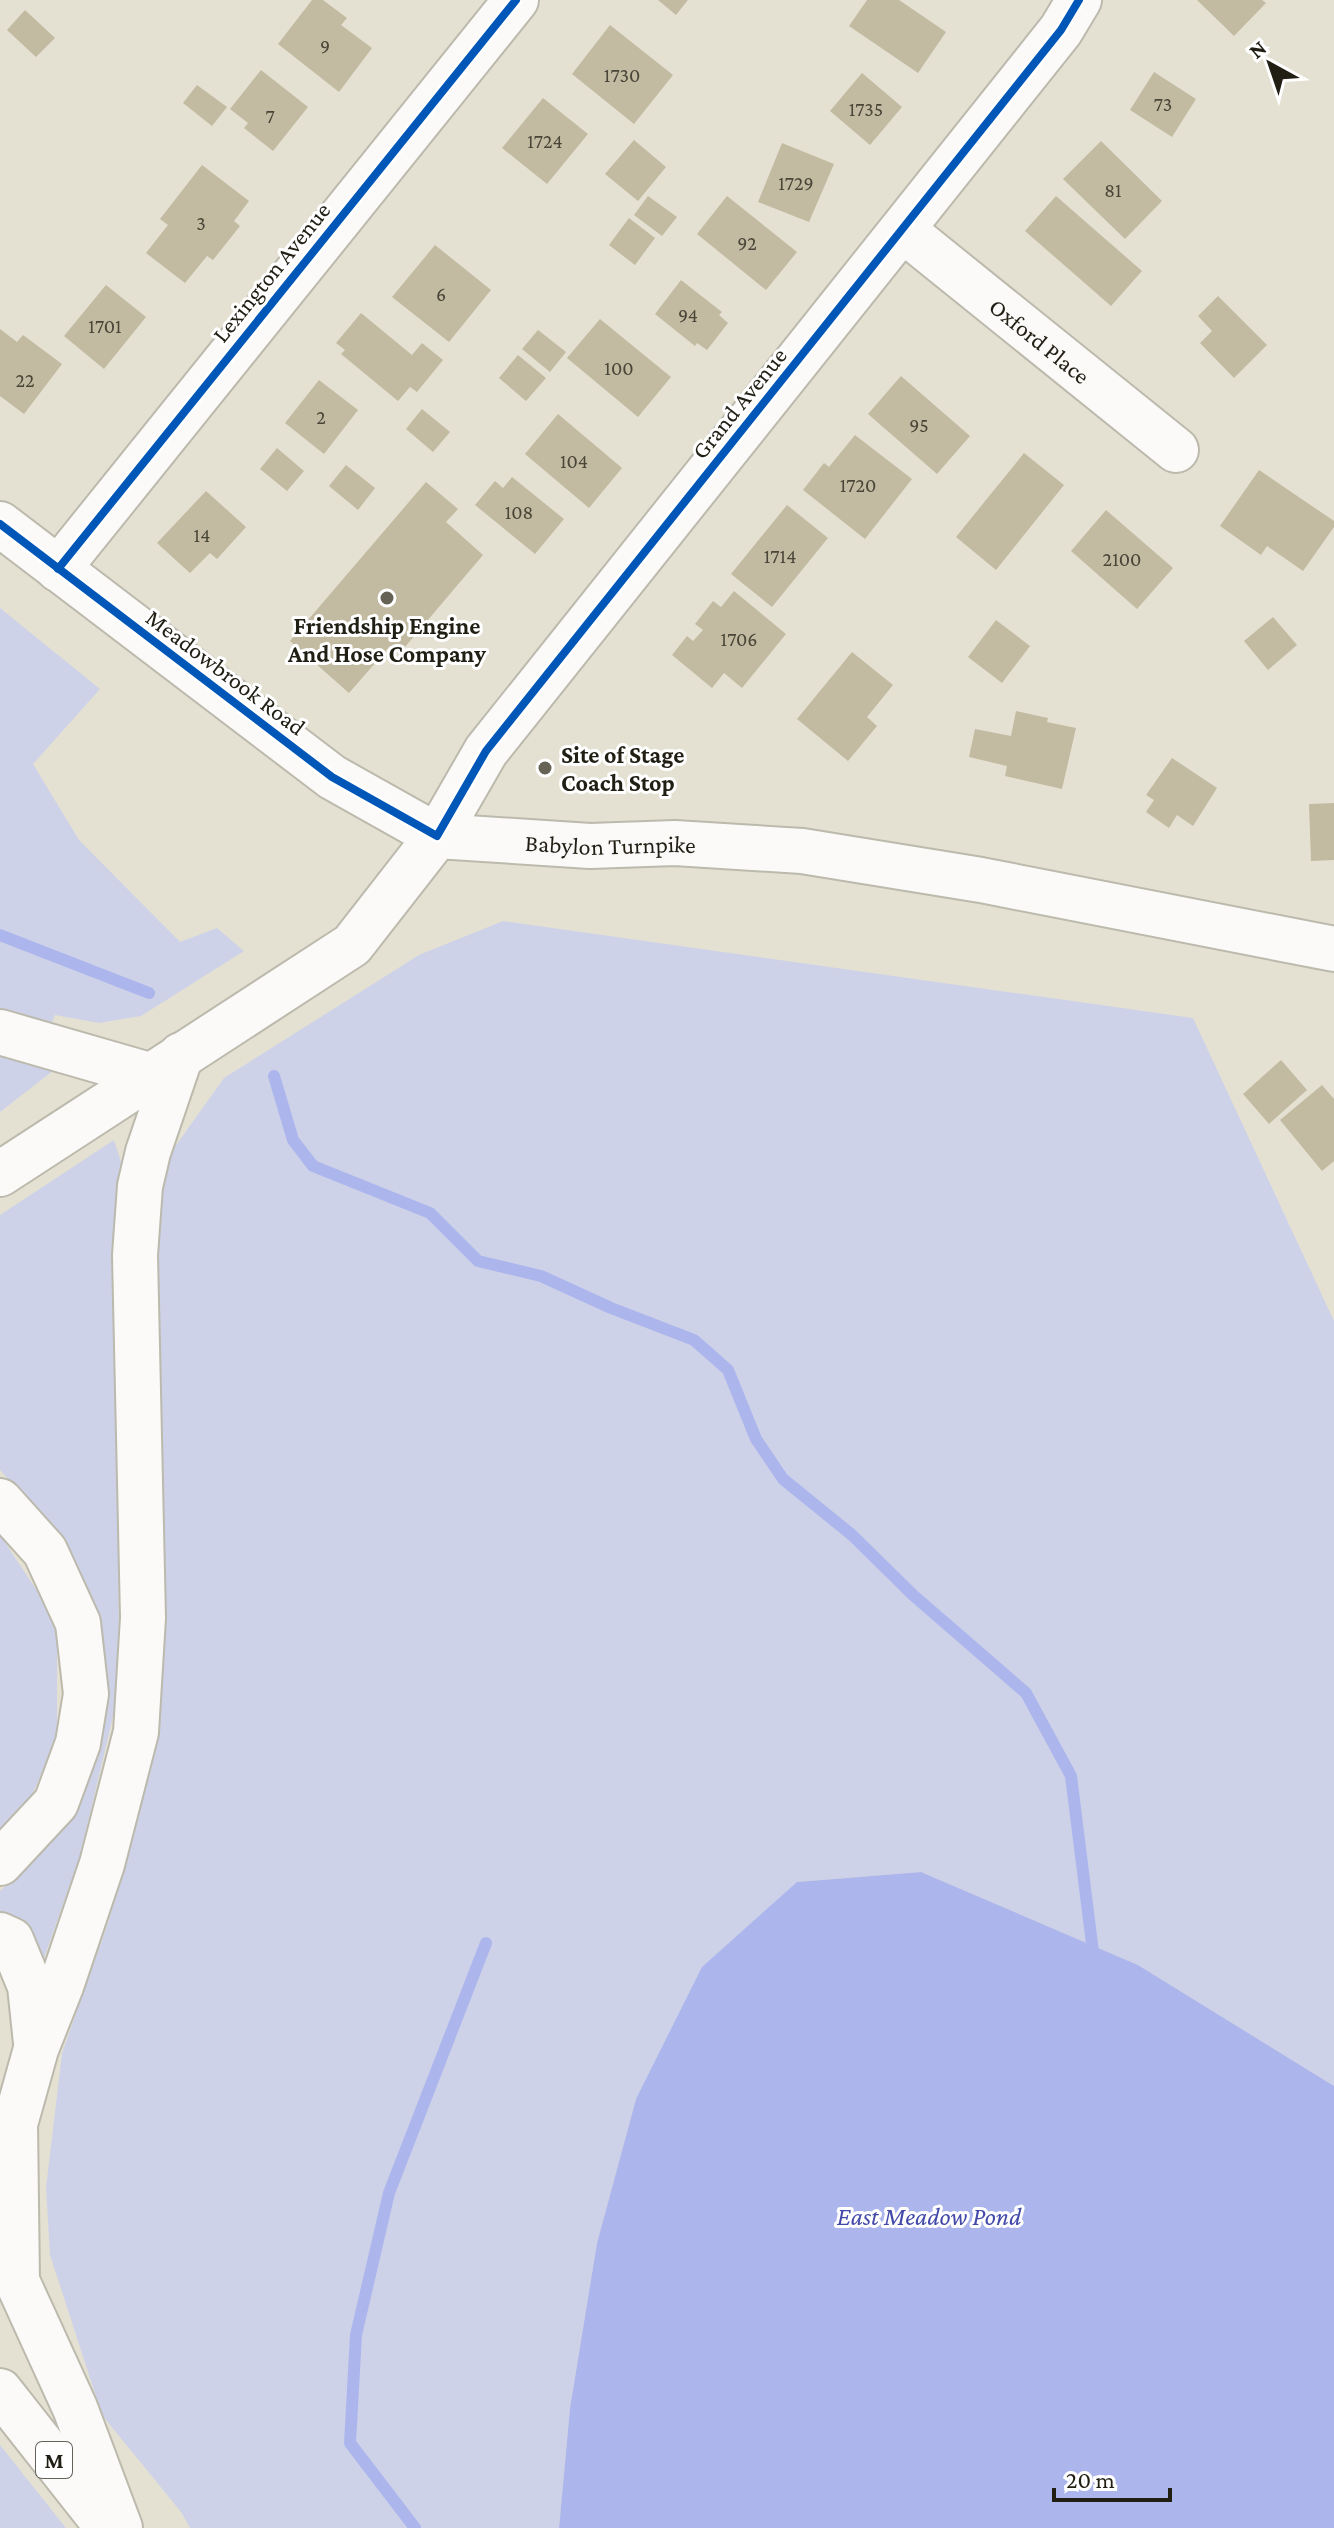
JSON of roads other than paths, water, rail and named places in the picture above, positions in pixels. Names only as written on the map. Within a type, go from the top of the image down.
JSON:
[{"type":"main road","name":"Lexington Avenue","points":[[58,569],[516,0]]},
{"type":"main road","name":"Grand Avenue","points":[[437,836],[486,751],[1061,30],[1079,0]]},
{"type":"main road","name":"Oxford Place","points":[[903,230],[1176,450]]},
{"type":"main road","name":"Meadowbrook Road","points":[[0,524],[332,777],[437,836]]},
{"type":"main road","name":"Babylon Turnpike","points":[[437,836],[590,846],[675,843],[802,851],[981,880],[1334,949]]},
{"type":"main road","points":[[0,1174],[352,945],[437,836]]},
{"type":"main road","points":[[0,1032],[165,1065]]},
{"type":"main road","points":[[120,2528],[75,2408],[17,2281],[15,2124],[36,2049],[102,1864],[136,1732],[143,1618],[135,1255],[140,1186],[165,1065]]},
{"type":"main road","points":[[0,1501],[45,1551],[78,1623],[86,1694],[78,1743],[56,1803],[0,1863]]},
{"type":"main road","points":[[0,1935],[11,1940],[30,1986],[36,2049]]},
{"type":"main road","name":"M","points":[[0,2391],[108,2528]]},
{"type":"water","name":"East Meadow Pond","points":[[921,1872],[1138,1965],[1334,2086],[1334,2528],[559,2528],[570,2408],[597,2243],[636,2099],[702,1967],[797,1882]]},
{"type":"waterway","points":[[0,935],[149,993]]},
{"type":"waterway","points":[[274,1076],[293,1140],[313,1166],[430,1213],[478,1261],[541,1276],[611,1308],[694,1340],[728,1370],[756,1439],[783,1479],[852,1535],[913,1595],[1026,1693],[1071,1776],[1094,1960]]},
{"type":"waterway","points":[[415,2528],[350,2443],[356,2335],[389,2193],[486,1943]]},
{"type":"place","name":"Friendship Engine And Hose Company","points":[[387,598]]},
{"type":"place","name":"Site of Stage Coach Stop","points":[[545,768]]}]
